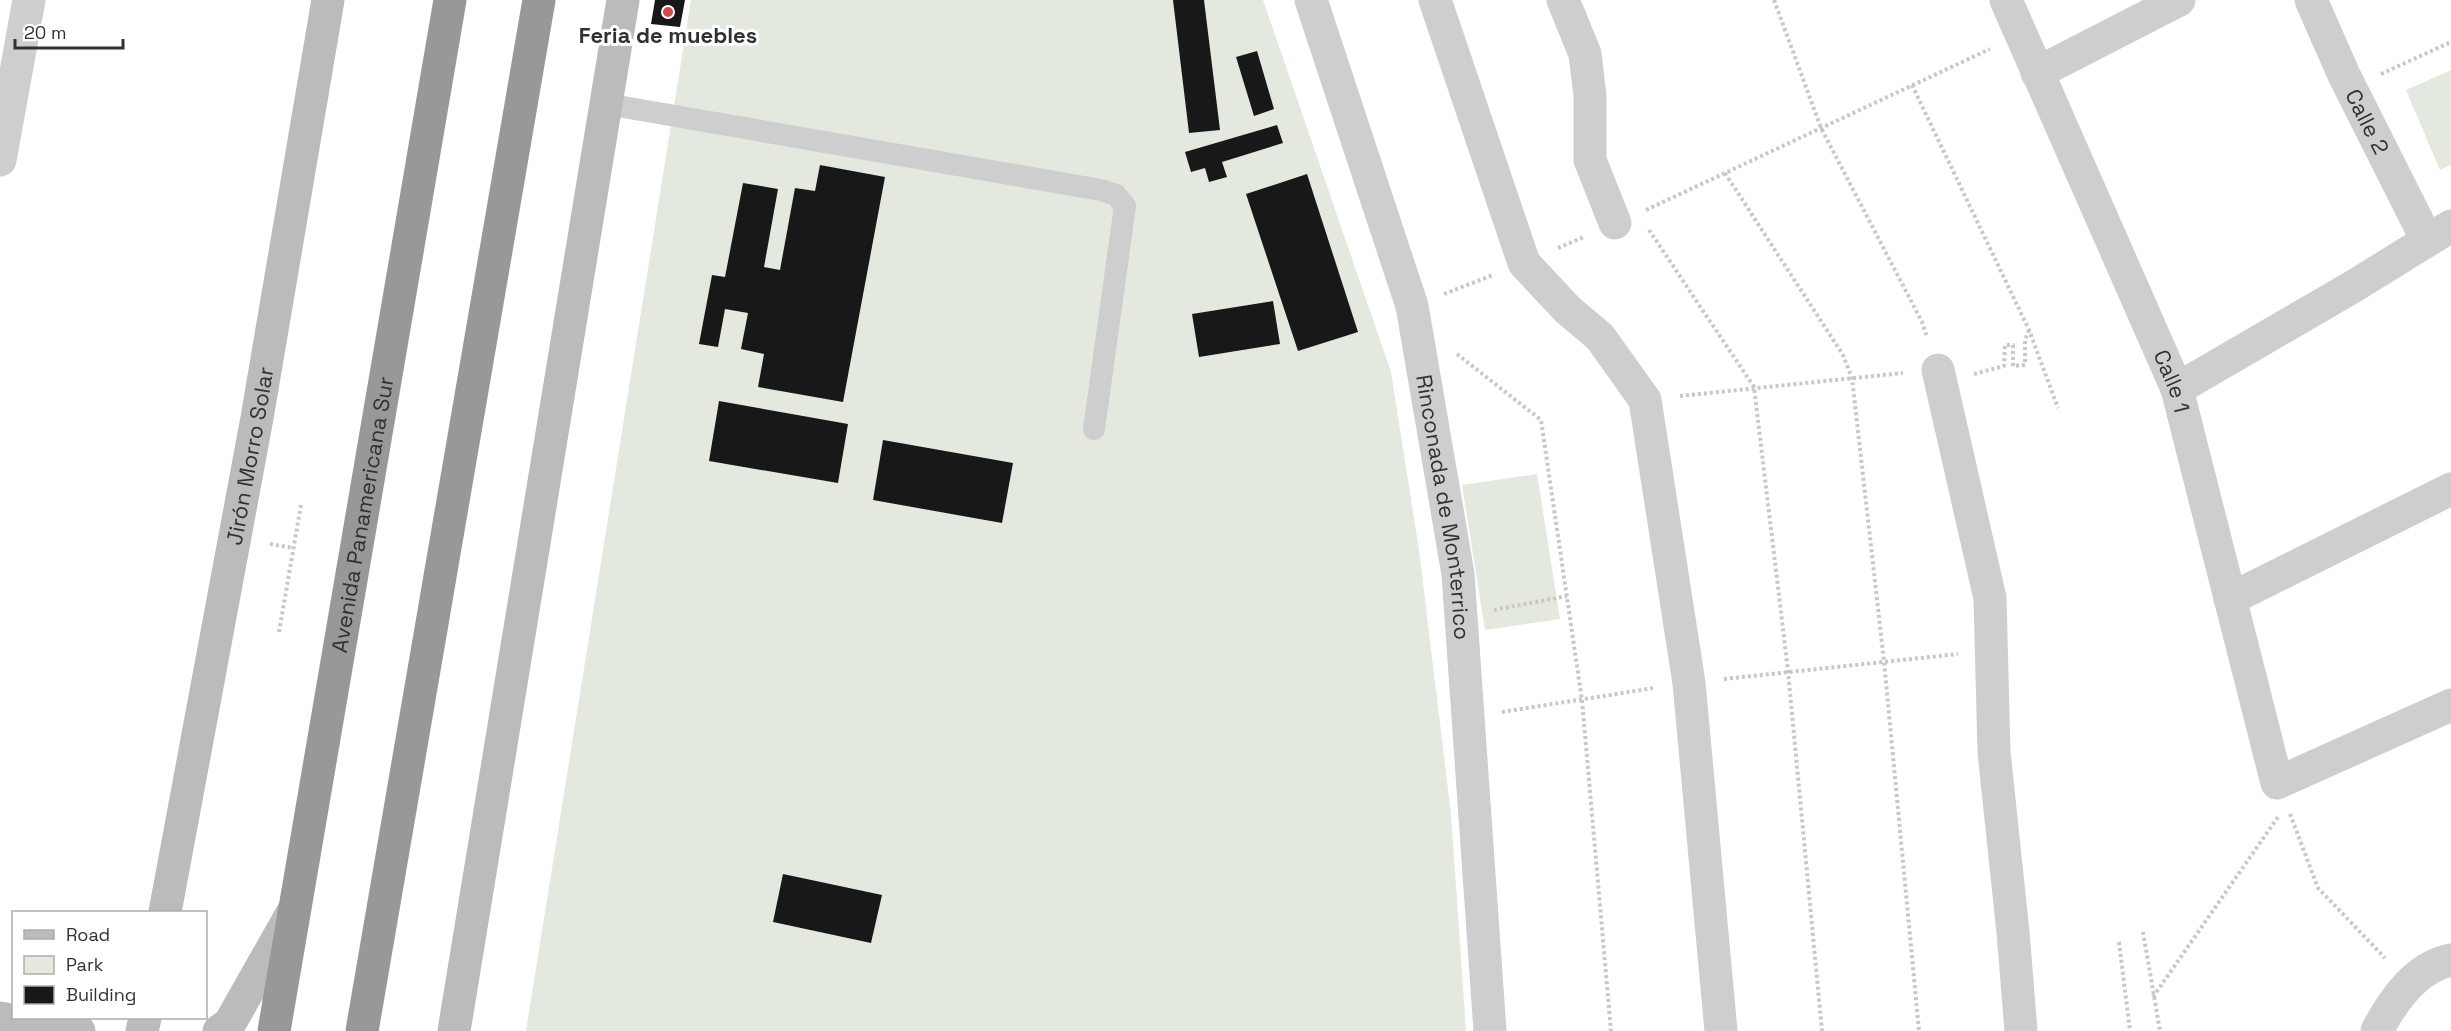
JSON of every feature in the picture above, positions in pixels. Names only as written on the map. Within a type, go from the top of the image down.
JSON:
[{"type":"highway","name":"Avenida Panamericana Sur","points":[[274,1031],[450,0]]},
{"type":"highway","points":[[362,1031],[539,0]]},
{"type":"street","points":[[0,160],[29,0]]},
{"type":"street","name":"Jirón Morro Solar","points":[[165,911],[257,418],[328,0]]},
{"type":"street","points":[[454,1031],[623,0]]},
{"type":"street","name":"Rinconada de Monterrico","points":[[1311,0],[1413,313],[1458,574],[1490,1031]]},
{"type":"street","points":[[1435,0],[1524,263],[1568,310],[1600,337],[1645,400],[1689,683],[1721,1031]]},
{"type":"street","points":[[1563,0],[1585,54],[1590,96],[1590,160],[1627,218]]},
{"type":"street","name":"Calle 1","points":[[2006,0],[2177,389],[2282,794]]},
{"type":"street","points":[[2037,73],[2179,0]]},
{"type":"street","name":"Calle 2","points":[[2311,0],[2351,88],[2439,233]]},
{"type":"street","points":[[2177,389],[2354,286],[2439,233]]},
{"type":"street","points":[[1940,376],[1990,598],[1994,752],[2021,1031]]},
{"type":"street","points":[[2230,599],[2451,489]]},
{"type":"street","points":[[2282,794],[2451,705]]},
{"type":"street","points":[[219,1031],[230,1023],[295,909]]},
{"type":"street","points":[[2377,1031],[2388,1010],[2410,983],[2434,963],[2451,960]]},
{"type":"street","points":[[0,1018],[79,1031]]},
{"type":"lane","points":[[606,104],[1101,190],[1116,195],[1125,206],[1094,429]]},
{"type":"path","points":[[1774,0],[1821,128],[1922,322],[1940,376]]},
{"type":"path","points":[[1611,1031],[1582,700],[1541,420],[1413,313],[1627,218],[2020,35]]},
{"type":"path","points":[[2351,88],[2451,42]]},
{"type":"path","points":[[1912,86],[2029,330],[2058,408]]},
{"type":"path","points":[[1725,173],[1843,355],[1852,378],[1884,661],[1919,1031]]},
{"type":"path","points":[[1627,218],[1754,387],[1788,671],[1822,1031]]},
{"type":"path","points":[[1645,400],[1852,378],[1940,376],[2004,366],[2005,345],[2013,345],[2013,366],[2025,365],[2025,340],[2029,330]]},
{"type":"path","points":[[279,632],[300,505]]},
{"type":"path","points":[[263,543],[293,548]]},
{"type":"path","points":[[1461,616],[1567,596]]},
{"type":"path","points":[[1468,717],[1689,683],[1992,650]]},
{"type":"path","points":[[2282,794],[2318,888],[2410,983]]},
{"type":"path","points":[[2153,997],[2282,794]]},
{"type":"path","points":[[2143,932],[2160,1031]]},
{"type":"path","points":[[2119,942],[2130,1031]]},
{"type":"green space","points":[[691,0],[1263,0],[1391,372],[1419,550],[1451,814],[1466,1031],[526,1031]]},
{"type":"green space","points":[[2451,70],[2451,165],[2440,170],[2406,90]]},
{"type":"green space","points":[[1537,474],[1560,619],[1485,630],[1462,485]]},
{"type":"building","name":"Feria de muebles","points":[[655,0],[685,0],[680,27],[651,24]]},
{"type":"building","points":[[1173,0],[1204,0],[1220,130],[1189,133]]},
{"type":"building","points":[[1257,51],[1274,109],[1254,116],[1236,57]]},
{"type":"building","points":[[1277,125],[1283,143],[1222,162],[1227,177],[1209,182],[1205,168],[1191,172],[1185,152]]},
{"type":"building","points":[[820,165],[885,177],[843,402],[758,387],[764,354],[741,349],[748,313],[725,309],[718,347],[699,344],[712,275],[725,277],[743,183],[778,189],[764,267],[780,270],[795,188],[815,191]]},
{"type":"building","points":[[1307,174],[1358,332],[1298,351],[1246,194]]},
{"type":"building","points":[[1273,301],[1280,344],[1199,357],[1192,314]]},
{"type":"building","points":[[719,401],[848,424],[838,483],[709,461]]},
{"type":"building","points":[[883,440],[1013,463],[1002,523],[873,500]]},
{"type":"building","points":[[783,874],[882,895],[871,943],[773,922]]},
{"type":"place","name":"Feria de muebles","points":[[668,12]]}]
